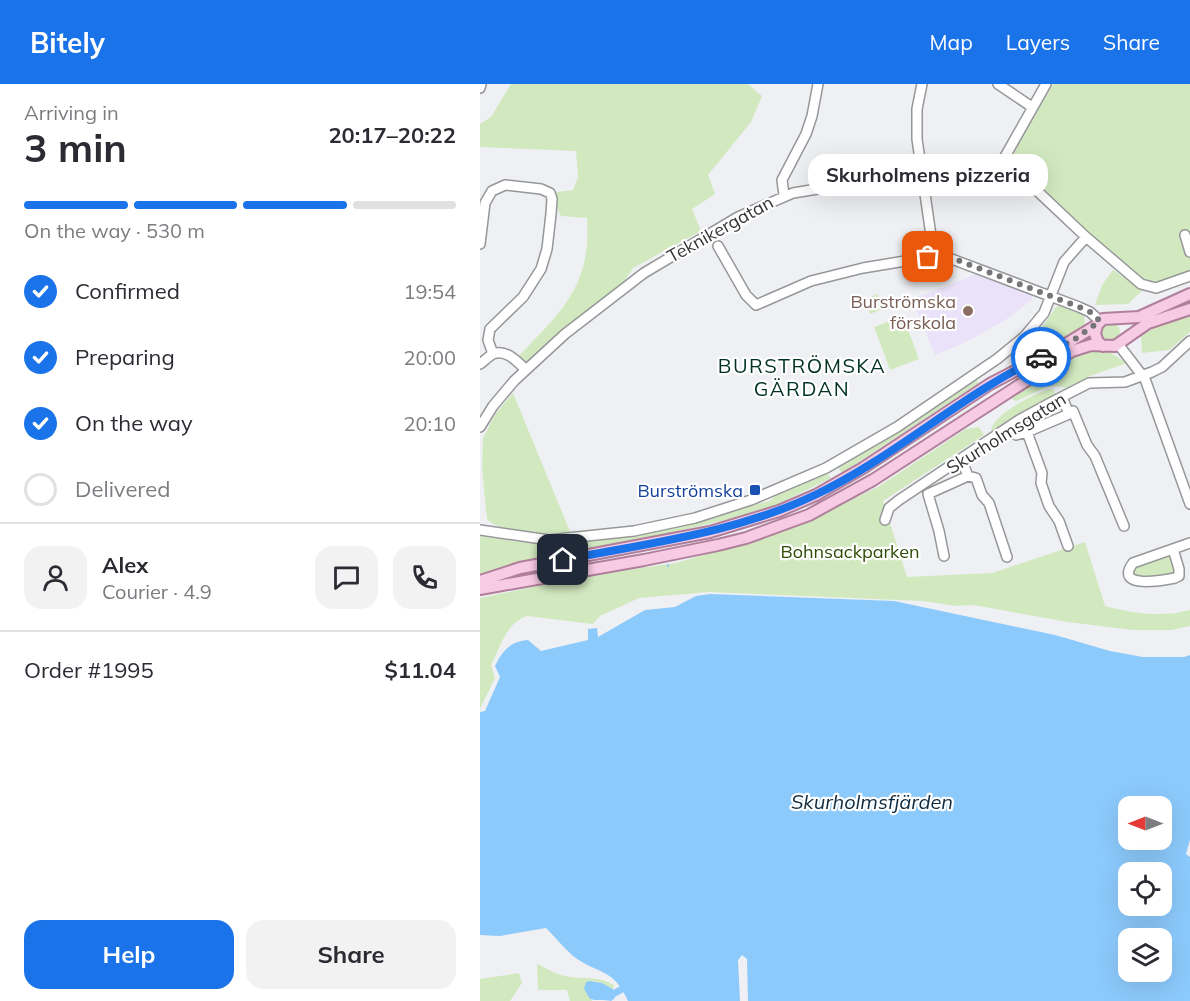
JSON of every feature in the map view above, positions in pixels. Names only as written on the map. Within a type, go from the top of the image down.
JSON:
[{"type":"main road","points":[[480,580],[520,568],[710,532],[779,511],[816,495],[863,468],[990,384],[1060,348],[1099,323],[1113,318],[1139,317],[1190,294]]},
{"type":"main road","points":[[480,589],[718,545],[746,538],[801,518],[839,500],[873,480],[1072,351],[1085,346],[1112,347],[1148,323],[1190,309]]},
{"type":"main road","points":[[1113,318],[1123,327],[1124,335],[1120,343]]},
{"type":"main road","points":[[1099,323],[1096,337],[1103,346]]},
{"type":"street","points":[[784,195],[782,180],[806,134],[818,84]]},
{"type":"street","points":[[922,84],[916,119],[934,256]]},
{"type":"street","points":[[998,84],[1032,107]]},
{"type":"street","points":[[1046,84],[1002,162],[1020,174],[1086,237],[1131,277],[1144,285],[1156,288],[1190,276]]},
{"type":"street","name":"Teknikergatan","points":[[480,427],[493,406],[525,369],[583,319],[644,273],[738,217],[784,195],[922,171],[982,162],[1002,162]]},
{"type":"street","points":[[480,244],[483,209],[492,191],[505,185],[541,189],[549,193],[552,204],[547,249],[543,263],[528,290],[490,329],[488,340],[493,354]]},
{"type":"street","points":[[1185,235],[1190,252]]},
{"type":"street","points":[[480,530],[549,540],[611,535],[695,518],[751,500],[826,468],[879,438],[997,359],[1034,327],[1044,313],[1064,262],[1086,237]]},
{"type":"street","points":[[718,246],[746,295],[756,305],[811,281],[863,268],[941,255],[1090,312],[1099,323]]},
{"type":"street","name":"Skurholmsgatan","points":[[885,520],[889,508],[1010,427],[1089,383],[1125,382],[1162,367],[1190,341]]},
{"type":"street","points":[[1120,343],[1142,375],[1190,502]]},
{"type":"street","points":[[480,364],[493,354],[510,355],[525,369]]},
{"type":"street","points":[[1062,397],[1069,414]]},
{"type":"street","points":[[1010,427],[1016,435],[1073,411],[1124,526]]},
{"type":"street","points":[[1027,432],[1042,473],[1041,483],[1049,506],[1059,521],[1068,546]]},
{"type":"street","points":[[961,459],[968,476]]},
{"type":"street","points":[[944,556],[939,531],[927,496],[968,476],[976,478],[982,495],[988,503],[1007,557]]},
{"type":"street","points":[[930,480],[935,491]]},
{"type":"street","points":[[1173,549],[1179,576],[1147,582],[1132,579],[1129,572],[1133,563],[1190,543]]},
{"type":"shaded area","name":"Burströmska förskola","points":[[977,274],[1032,293],[1032,300],[1004,321],[966,342],[935,355],[912,299]]},
{"type":"green space","points":[[511,84],[748,84],[762,96],[751,122],[708,175],[715,194],[692,209],[701,231],[633,268],[625,280],[525,369],[516,359],[559,313],[570,298],[578,281],[587,242],[587,218],[561,216],[550,193],[573,190],[578,177],[576,151],[480,147],[480,124],[491,117]]},
{"type":"green space","points":[[1053,84],[1190,84],[1190,273],[1152,285],[1127,269],[1015,162],[1012,156]]},
{"type":"green space","points":[[1113,270],[1143,290],[1128,304],[1095,305],[1102,285]]},
{"type":"green space","points":[[878,294],[883,309],[870,314],[865,299]]},
{"type":"green space","points":[[1062,304],[1084,315],[1085,324],[1077,333],[1054,345],[1044,337],[1036,336],[1056,307]]},
{"type":"green space","points":[[1190,313],[1190,332],[1169,350],[1142,353],[1139,332]]},
{"type":"green space","points":[[903,316],[919,359],[890,370],[874,327]]},
{"type":"green space","points":[[1110,322],[1117,325],[1120,332],[1117,339],[1110,342],[1103,339],[1100,332],[1103,325]]},
{"type":"green space","points":[[1086,350],[1108,351],[1127,363],[1090,376],[1066,388],[1046,387],[1017,401],[1013,400],[1011,396],[1057,365]]},
{"type":"green space","points":[[974,379],[979,383],[842,473],[837,466]]},
{"type":"green space","points":[[1050,389],[1054,390],[1055,394],[993,431],[991,430],[999,417],[1007,411]]},
{"type":"green space","points":[[513,393],[571,534],[514,530],[493,524],[487,519],[482,468],[483,438],[496,413]]},
{"type":"green space","name":"Bohnsackparken","points":[[979,427],[984,435],[883,501],[907,577],[992,573],[1085,542],[1105,606],[1147,614],[1169,614],[1190,610],[1190,626],[1172,630],[1133,630],[1068,622],[973,605],[957,606],[922,601],[708,592],[639,598],[600,616],[593,624],[527,616],[514,624],[504,636],[491,665],[495,678],[480,709],[480,598],[586,576],[676,563],[782,532],[878,487],[966,429]]},
{"type":"green space","points":[[826,473],[831,478],[776,505],[729,519],[645,539],[534,558],[480,576],[480,536],[527,543],[575,544],[637,535],[770,501],[775,495]]},
{"type":"green space","points":[[1173,549],[1178,575],[1135,581],[1130,566]]},
{"type":"green space","points":[[537,964],[561,975],[608,982],[614,985],[613,989],[589,981],[586,982],[592,1001],[570,1001],[567,990],[538,990]]},
{"type":"green space","points":[[519,973],[522,983],[510,1001],[480,1001],[480,979]]},
{"type":"water","name":"Skurholmsfjärden","points":[[710,594],[894,601],[1055,635],[1110,651],[1143,657],[1190,655],[1190,840],[1186,854],[1190,857],[1190,1001],[748,1001],[747,959],[742,955],[738,960],[740,1001],[628,1001],[617,982],[573,956],[546,928],[500,936],[480,935],[480,712],[485,711],[500,677],[495,666],[508,648],[517,642],[528,640],[541,651],[588,640],[588,629],[597,628],[598,637],[645,610],[675,607],[696,596]]},
{"type":"water","points":[[586,982],[602,983],[613,989],[615,998],[611,1001],[590,999],[584,989]]},
{"type":"waterway","points":[[615,993],[622,989]]},
{"type":"way so far","points":[[928,257],[941,255],[952,258],[1079,307],[1090,312],[1100,321],[1075,339],[1041,357]]},
{"type":"place","name":"Skurholmens pizzeria","points":[[928,257]]},
{"type":"place","name":"Burströmska förskola","points":[[968,311]]},
{"type":"place","name":"Burströmska","points":[[755,490]]},
{"type":"district","name":"BURSTRÖMSKA GÄRDAN","points":[[802,376]]},
{"type":"route","points":[[563,560],[710,532],[779,511],[816,495],[863,468],[963,401],[1041,357]]}]
